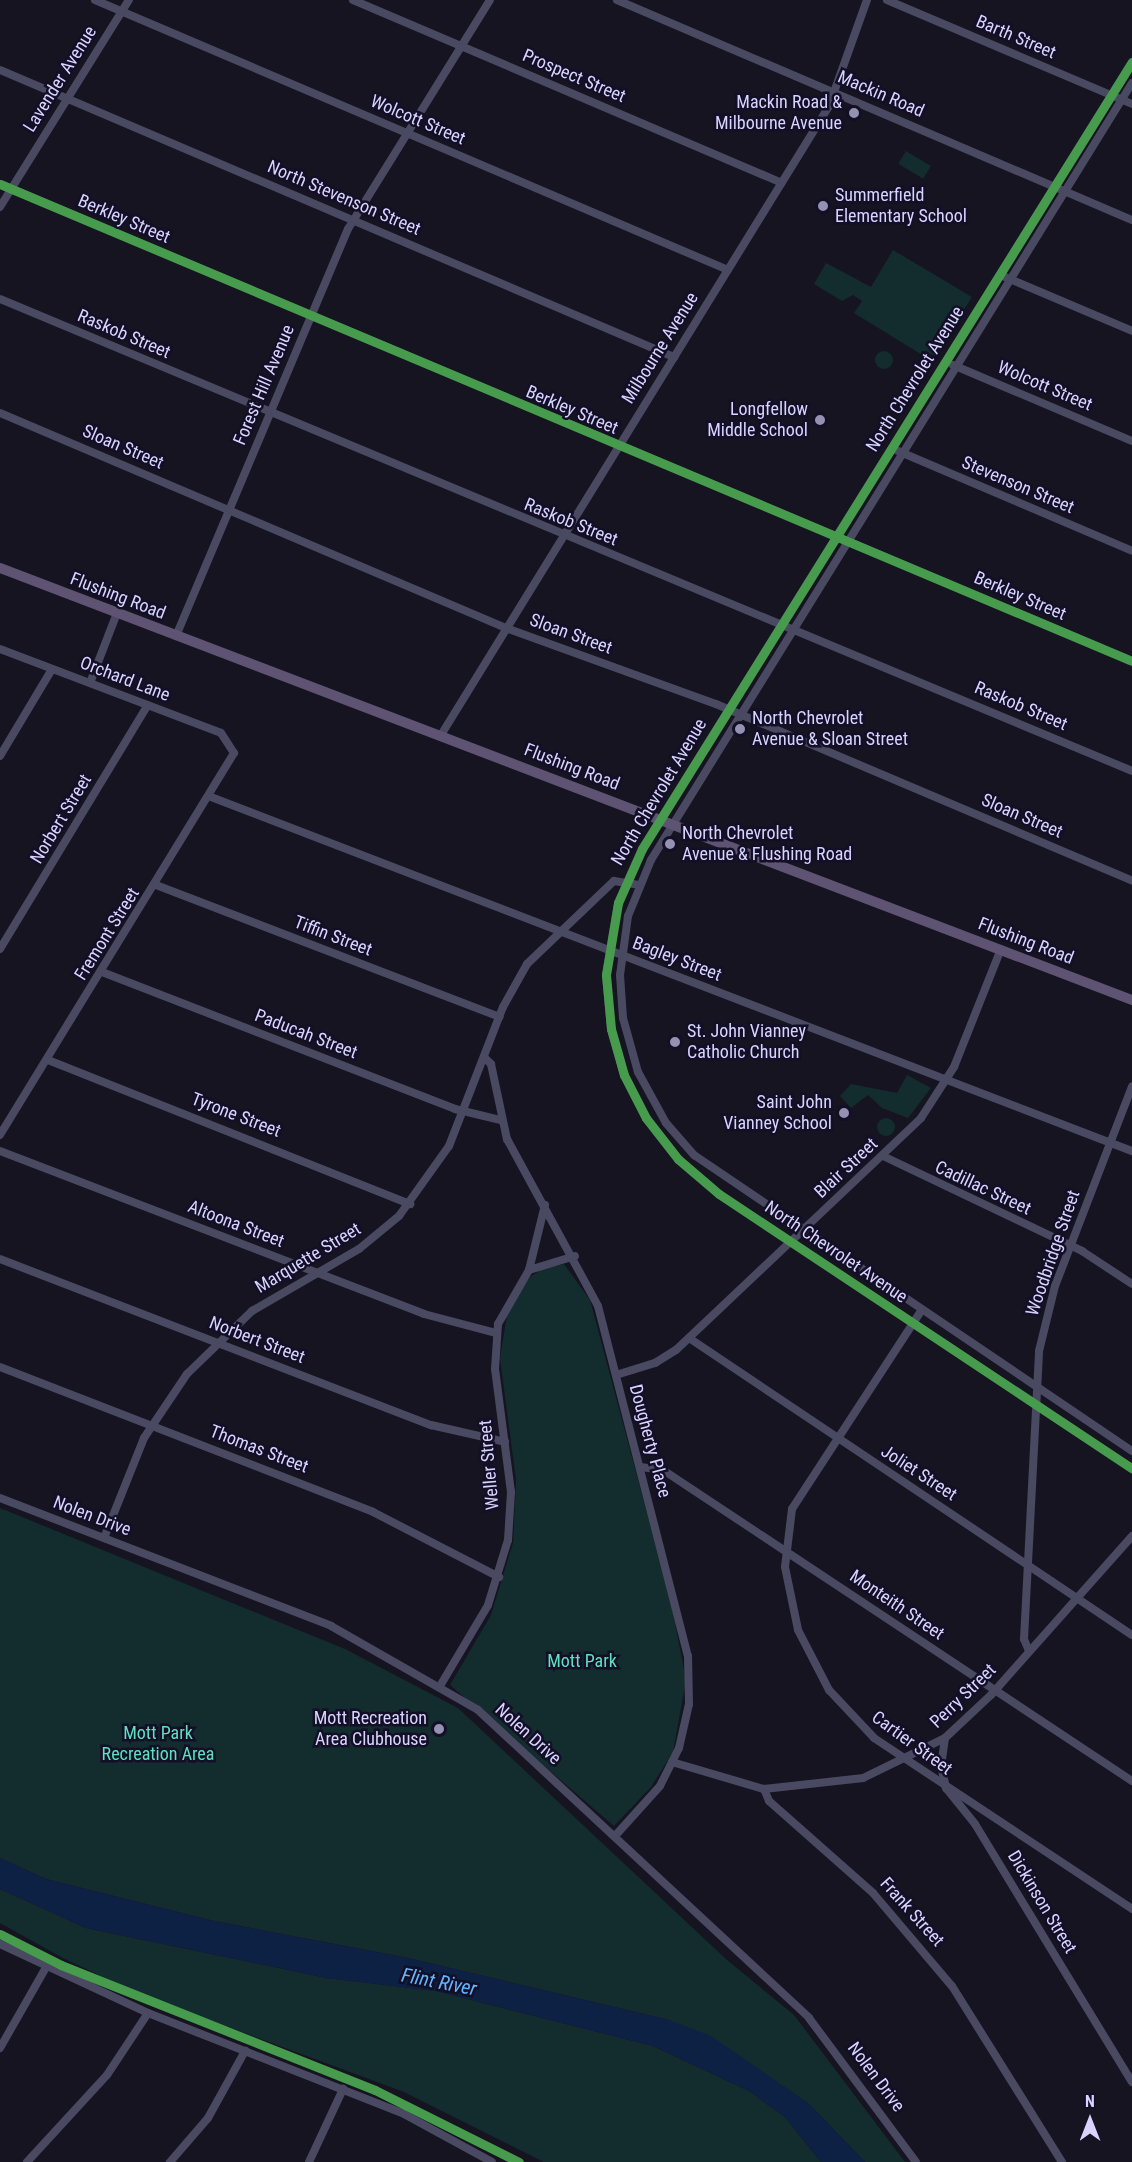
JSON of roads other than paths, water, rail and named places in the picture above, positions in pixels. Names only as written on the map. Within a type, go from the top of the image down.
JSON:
[{"type":"main road","name":"Flushing Road","points":[[0,568],[674,823],[1132,1000]]},
{"type":"street","name":"Wolcott Street","points":[[95,0],[728,270]]},
{"type":"street","name":"Lavender Avenue","points":[[0,207],[129,0]]},
{"type":"street","name":"Prospect Street","points":[[353,0],[782,183]]},
{"type":"street","name":"Forest Hill Avenue","points":[[176,636],[354,220],[490,0]]},
{"type":"street","name":"Mackin Road","points":[[617,0],[1132,220]]},
{"type":"street","name":"Milbourne Avenue","points":[[441,735],[836,93],[867,0]]},
{"type":"street","name":"Barth Street","points":[[887,0],[1132,104]]},
{"type":"street","name":"North Chevrolet Avenue","points":[[1132,62],[660,818],[626,880],[608,950],[607,998],[615,1047],[627,1083],[655,1131],[705,1184],[1132,1468]]},
{"type":"street","name":"North Stevenson Street","points":[[0,70],[674,357]]},
{"type":"street","name":"North Chevrolet Avenue","points":[[1132,83],[674,823],[639,885],[621,955],[628,1042],[666,1123],[709,1169],[1132,1451]]},
{"type":"street","name":"Berkley Street","points":[[0,184],[618,447],[837,536],[1132,661]]},
{"type":"street","points":[[1000,274],[1132,331]]},
{"type":"street","name":"Raskob Street","points":[[0,299],[562,538],[783,623],[1132,771]]},
{"type":"street","name":"Wolcott Street","points":[[946,362],[1132,441]]},
{"type":"street","name":"Sloan Street","points":[[0,413],[506,628],[729,710],[1132,881]]},
{"type":"street","name":"Stevenson Street","points":[[892,448],[1132,551]]},
{"type":"street","points":[[90,683],[117,613]]},
{"type":"street","name":"Orchard Lane","points":[[0,649],[221,733],[233,746]]},
{"type":"street","points":[[0,756],[52,669]]},
{"type":"street","name":"Norbert Street","points":[[0,949],[148,705]]},
{"type":"street","name":"Fremont Street","points":[[0,1135],[211,797],[232,760],[233,746]]},
{"type":"street","name":"Bagley Street","points":[[211,797],[1132,1151]]},
{"type":"street","points":[[626,880],[639,885]]},
{"type":"street","name":"Marquette Street","points":[[104,1538],[151,1426],[216,1342],[265,1302],[366,1245],[410,1204],[440,1161],[463,1111],[499,1017],[522,970],[556,931],[614,881],[626,880]]},
{"type":"street","name":"Tiffin Street","points":[[156,885],[499,1017]]},
{"type":"street","name":"Blair Street","points":[[616,1375],[662,1360],[689,1338],[921,1118],[947,1081],[1001,949]]},
{"type":"street","name":"Paducah Street","points":[[102,972],[463,1111],[500,1120]]},
{"type":"street","name":"Dougherty Place","points":[[484,1057],[491,1064],[500,1120],[575,1256],[598,1306],[689,1663],[688,1712],[672,1762],[615,1836]]},
{"type":"street","name":"Tyrone Street","points":[[48,1060],[410,1204]]},
{"type":"street","name":"Woodbridge Street","points":[[1029,1651],[1024,1639],[1029,1566],[1034,1403],[1047,1312],[1132,1086]]},
{"type":"street","points":[[655,1131],[666,1123]]},
{"type":"street","name":"Altoona Street","points":[[0,1150],[432,1317],[496,1333]]},
{"type":"street","name":"Cadillac Street","points":[[882,1156],[1070,1246],[1132,1284]]},
{"type":"street","name":"Weller Street","points":[[440,1686],[478,1625],[500,1577],[511,1506],[496,1333],[506,1302],[529,1270],[545,1205]]},
{"type":"street","points":[[529,1270],[575,1256]]},
{"type":"street","name":"Norbert Street","points":[[0,1259],[439,1428],[505,1442]]},
{"type":"street","name":"Cartier Street","points":[[921,1311],[794,1504],[784,1550],[793,1614],[817,1671],[853,1719],[906,1761],[1132,1909]]},
{"type":"street","name":"Joliet Street","points":[[689,1338],[1132,1635]]},
{"type":"street","name":"Thomas Street","points":[[0,1367],[379,1514],[500,1577]]},
{"type":"street","name":"Monteith Street","points":[[640,1467],[660,1468],[1132,1781]]},
{"type":"street","name":"Nolen Drive","points":[[0,1498],[332,1626],[440,1686],[478,1710],[809,2018],[916,2162]]},
{"type":"street","name":"Perry Street","points":[[764,1789],[846,1783],[906,1761],[945,1738],[995,1690],[1132,1536]]},
{"type":"street","name":"Dickinson Street","points":[[945,1738],[940,1761],[946,1788],[984,1839],[1132,2082]]},
{"type":"street","points":[[672,1762],[764,1789]]},
{"type":"street","name":"Frank Street","points":[[764,1789],[769,1802],[869,1888],[939,1967],[1062,2162]]},
{"type":"street","points":[[0,1944],[45,1969],[148,2013],[404,2114],[492,2162]]},
{"type":"street","points":[[0,2048],[45,1969]]},
{"type":"street","points":[[27,2162],[107,2075],[148,2013]]},
{"type":"street","points":[[170,2162],[207,2118],[244,2051]]},
{"type":"street","points":[[309,2162],[343,2089]]},
{"type":"water","name":"Flint River","points":[[0,1858],[46,1879],[214,1921],[408,1958],[669,2020],[711,2036],[808,2103],[865,2162],[821,2162],[785,2117],[749,2091],[653,2046],[436,1991],[327,1978],[86,1928],[0,1889]]},
{"type":"place","name":"Mackin Road & Milbourne Avenue","points":[[854,113]]},
{"type":"place","name":"Summerfield Elementary School","points":[[823,206]]},
{"type":"place","name":"Longfellow Middle School","points":[[820,420]]},
{"type":"place","name":"North Chevrolet Avenue & Sloan Street","points":[[740,729]]},
{"type":"place","name":"North Chevrolet Avenue & Flushing Road","points":[[670,844]]},
{"type":"place","name":"St. John Vianney Catholic Church","points":[[675,1042]]},
{"type":"place","name":"Saint John Vianney School","points":[[844,1113]]},
{"type":"place","name":"Mott Recreation Area Clubhouse","points":[[439,1729]]},
{"type":"park label","name":"Mott Park","points":[[582,1661]]},
{"type":"park label","name":"Mott Park Recreation Area","points":[[158,1744]]}]
